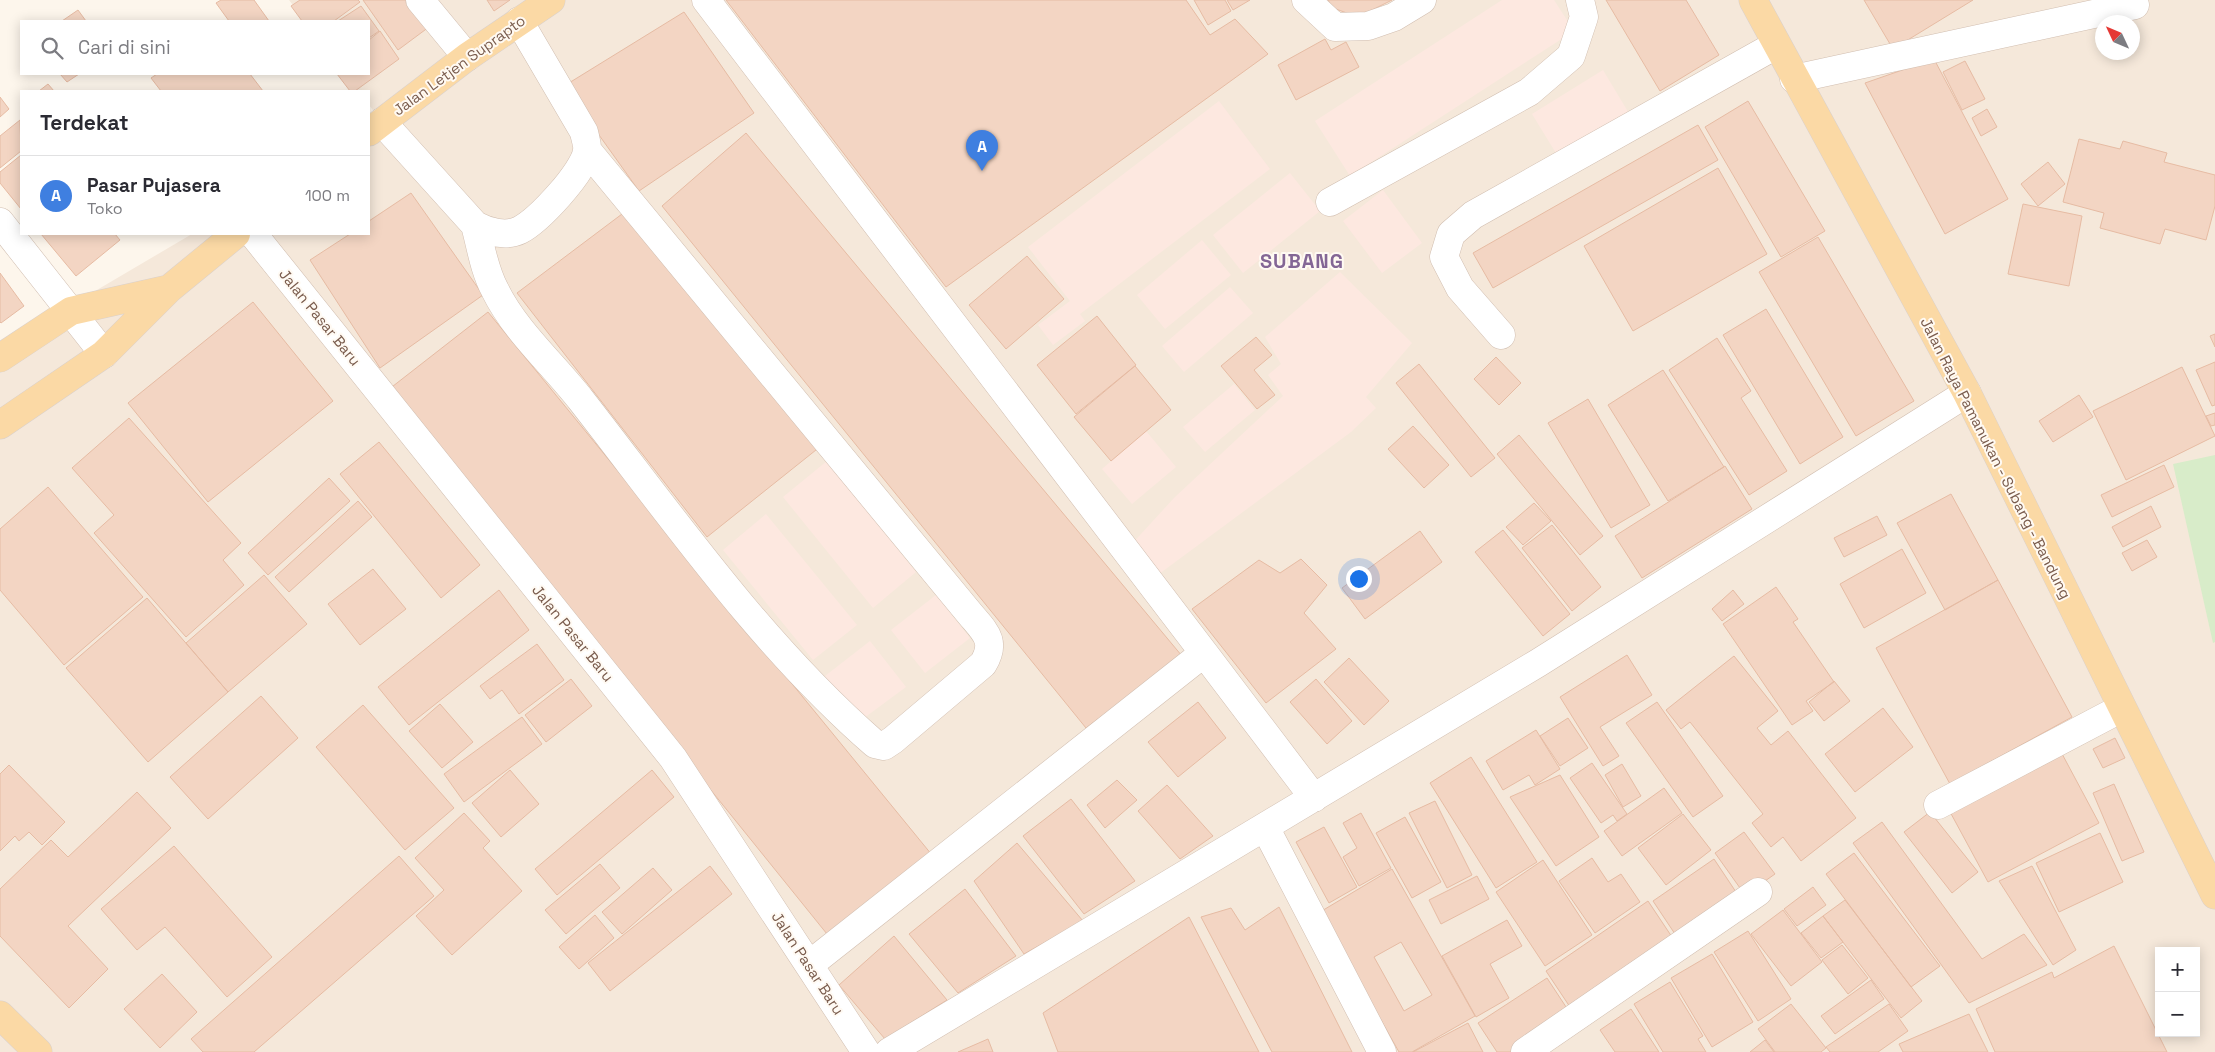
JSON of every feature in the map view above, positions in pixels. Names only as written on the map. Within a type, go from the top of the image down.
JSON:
[{"type":"main road","name":"Jalan Letjen Suprapto","points":[[375,127],[467,57],[551,0]]},
{"type":"main road","name":"Jalan Raya Pamanukan - Subang - Bandung","points":[[1753,0],[1794,79],[1967,392],[2215,895]]},
{"type":"main road","points":[[0,425],[104,354],[169,289],[235,235]]},
{"type":"main road","points":[[0,358],[72,311],[169,289]]},
{"type":"main road","points":[[0,1015],[38,1052]]},
{"type":"street","points":[[420,0],[467,57]]},
{"type":"street","points":[[706,0],[1314,798]]},
{"type":"street","points":[[1306,0],[1335,27],[1368,26],[1394,17],[1422,0]]},
{"type":"street","points":[[1330,202],[1529,92],[1571,56],[1584,17],[1580,0]]},
{"type":"street","points":[[1794,79],[2140,2]]},
{"type":"street","points":[[375,127],[475,225],[486,231],[498,233],[519,230],[552,203],[582,165],[587,150],[584,132],[519,21]]},
{"type":"street","points":[[1501,335],[1460,288],[1444,257],[1451,234],[1473,215],[1776,45]]},
{"type":"street","points":[[475,225],[489,277],[495,291],[516,323],[580,398],[780,652],[875,744],[884,746],[893,740],[983,664],[990,653],[990,641],[587,150]]},
{"type":"street","points":[[0,222],[104,354]]},
{"type":"street","name":"Jalan Pasar Baru","points":[[254,235],[673,758],[809,965],[885,1052]]},
{"type":"street","points":[[885,1052],[1265,828],[1538,663],[1967,392]]},
{"type":"street","points":[[809,965],[1204,653]]},
{"type":"street","points":[[1938,806],[2122,708]]},
{"type":"street","points":[[1265,828],[1382,1052]]},
{"type":"street","points":[[1525,1052],[1758,892]]},
{"type":"shaded area","points":[[289,0],[2215,0],[2215,1052],[0,1052],[0,347],[190,235],[370,235],[370,128],[382,122],[370,106],[370,90],[357,90],[346,75],[370,75],[370,20],[304,20]]},
{"type":"shaded area","points":[[1502,0],[1554,0],[1574,31],[1350,176],[1315,121]]},
{"type":"shaded area","points":[[1603,70],[1630,115],[1559,158],[1532,114]]},
{"type":"shaded area","points":[[1219,101],[1270,169],[1080,314],[1085,321],[1053,345],[1038,325],[1070,301],[1028,247]]},
{"type":"shaded area","points":[[1290,173],[1320,211],[1243,273],[1213,235]]},
{"type":"shaded area","points":[[1383,190],[1422,243],[1382,273],[1343,221]]},
{"type":"shaded area","points":[[1202,240],[1231,275],[1165,329],[1137,295]]},
{"type":"shaded area","points":[[1340,272],[1412,343],[1366,397],[1376,408],[1351,432],[1155,577],[1130,546],[1174,498],[1283,396],[1268,375],[1281,364],[1265,337]]},
{"type":"shaded area","points":[[1230,287],[1253,313],[1184,372],[1162,346]]},
{"type":"shaded area","points":[[1234,384],[1255,410],[1205,452],[1183,427]]},
{"type":"shaded area","points":[[1146,431],[1176,467],[1132,504],[1102,469]]},
{"type":"shaded area","points":[[827,461],[916,572],[873,608],[783,497]]},
{"type":"shaded area","points":[[766,514],[857,625],[813,660],[723,550]]},
{"type":"shaded area","points":[[936,595],[970,638],[925,673],[891,630]]},
{"type":"shaded area","points":[[870,641],[906,687],[860,721],[825,676]]},
{"type":"green space","points":[[2215,455],[2215,642],[2213,643],[2173,464]]},
{"type":"building","points":[[221,0],[254,0],[268,20],[228,20],[216,3]]},
{"type":"building","points":[[300,0],[358,0],[360,2],[335,20],[301,20],[291,6]]},
{"type":"building","points":[[363,0],[416,0],[433,24],[398,50]]},
{"type":"building","points":[[487,0],[510,0],[494,11]]},
{"type":"building","points":[[726,0],[1186,0],[1210,35],[1235,19],[1268,54],[946,287]]},
{"type":"building","points":[[1194,0],[1225,0],[1231,11],[1208,25]]},
{"type":"building","points":[[1227,0],[1250,0],[1233,10]]},
{"type":"building","points":[[1328,0],[1392,0],[1358,17],[1333,8]]},
{"type":"building","points":[[1606,0],[1686,0],[1719,55],[1660,91]]},
{"type":"building","points":[[1864,0],[1973,0],[1893,49]]},
{"type":"building","points":[[361,6],[379,31],[370,37],[370,20],[340,20]]},
{"type":"building","points":[[78,10],[85,20],[63,20]]},
{"type":"building","points":[[684,12],[754,113],[639,191],[564,86]]},
{"type":"building","points":[[380,31],[399,59],[356,90],[349,90],[338,75],[370,75],[370,39]]},
{"type":"building","points":[[1325,39],[1331,50],[1346,42],[1359,67],[1296,100],[1278,65]]},
{"type":"building","points":[[1934,59],[2008,199],[1945,234],[1865,83]]},
{"type":"building","points":[[1965,61],[1985,99],[1962,110],[1943,72]]},
{"type":"building","points":[[61,75],[78,75],[67,82]]},
{"type":"building","points":[[156,75],[251,75],[262,90],[160,90],[151,78]]},
{"type":"building","points":[[48,84],[53,90],[40,90]]},
{"type":"building","points":[[0,97],[9,109],[0,117]]},
{"type":"building","points":[[1748,101],[1825,231],[1781,257],[1705,127]]},
{"type":"building","points":[[1987,109],[1997,127],[1981,136],[1972,118]]},
{"type":"building","points":[[20,120],[20,152],[0,168],[0,136]]},
{"type":"building","points":[[1698,125],[1718,160],[1493,288],[1473,253]]},
{"type":"building","points":[[746,133],[1182,656],[1086,728],[662,206]]},
{"type":"building","points":[[2079,139],[2120,149],[2123,141],[2167,153],[2164,162],[2215,175],[2215,206],[2206,240],[2165,229],[2160,244],[2100,228],[2104,213],[2063,202]]},
{"type":"building","points":[[20,156],[20,208],[0,183],[0,172]]},
{"type":"building","points":[[2048,162],[2065,184],[2038,206],[2021,184]]},
{"type":"building","points":[[1718,168],[1767,254],[1633,331],[1584,246]]},
{"type":"building","points":[[411,193],[483,295],[380,368],[310,260],[348,235],[370,235],[370,220]]},
{"type":"building","points":[[2023,204],[2082,216],[2069,286],[2008,274]]},
{"type":"building","points":[[630,208],[826,442],[707,537],[517,293]]},
{"type":"building","points":[[42,235],[116,235],[120,240],[76,276]]},
{"type":"building","points":[[1818,237],[1914,401],[1856,436],[1759,272]]},
{"type":"building","points":[[1027,256],[1064,299],[1006,349],[969,305]]},
{"type":"building","points":[[0,273],[24,306],[1,323],[0,322]]},
{"type":"building","points":[[253,302],[333,401],[208,502],[128,403]]},
{"type":"building","points":[[1766,309],[1843,437],[1800,464],[1723,335]]},
{"type":"building","points":[[488,312],[932,855],[827,934],[388,390]]},
{"type":"building","points":[[1097,316],[1136,365],[1076,414],[1037,365]]},
{"type":"building","points":[[2215,334],[2215,347],[2210,336]]},
{"type":"building","points":[[1256,337],[1272,355],[1254,370],[1275,395],[1257,409],[1221,366]]},
{"type":"building","points":[[1717,338],[1751,391],[1741,398],[1787,471],[1749,495],[1669,370]]},
{"type":"building","points":[[1496,357],[1521,383],[1499,405],[1474,379]]},
{"type":"building","points":[[2215,362],[2215,405],[2212,406],[2196,370]]},
{"type":"building","points":[[1419,364],[1495,458],[1471,477],[1396,383]]},
{"type":"building","points":[[1135,366],[1171,410],[1111,461],[1074,417]]},
{"type":"building","points":[[2182,367],[2215,436],[2126,480],[2093,411]]},
{"type":"building","points":[[1663,370],[1724,467],[1668,501],[1608,405]]},
{"type":"building","points":[[2079,395],[2093,417],[2053,442],[2039,421]]},
{"type":"building","points":[[1588,399],[1650,505],[1611,528],[1548,423]]},
{"type":"building","points":[[2215,413],[2215,425],[2211,426],[2206,416]]},
{"type":"building","points":[[129,418],[241,543],[223,560],[244,585],[186,637],[94,533],[114,515],[72,468]]},
{"type":"building","points":[[1413,426],[1449,465],[1424,488],[1388,449]]},
{"type":"building","points":[[1519,435],[1603,536],[1580,555],[1497,454]]},
{"type":"building","points":[[379,442],[480,565],[441,598],[340,474]]},
{"type":"building","points":[[2164,465],[2174,487],[2112,517],[2101,495]]},
{"type":"building","points":[[1725,466],[1752,509],[1642,578],[1615,536]]},
{"type":"building","points":[[329,478],[350,501],[268,575],[248,553]]},
{"type":"building","points":[[48,487],[143,597],[64,665],[0,590],[0,529]]},
{"type":"building","points":[[1951,494],[1998,580],[1945,610],[1897,523]]},
{"type":"building","points":[[358,501],[372,517],[289,592],[275,577]]},
{"type":"building","points":[[1534,503],[1551,521],[1523,545],[1506,527]]},
{"type":"building","points":[[2151,506],[2161,527],[2123,547],[2112,527]]},
{"type":"building","points":[[1877,516],[1887,535],[1844,557],[1834,538]]},
{"type":"building","points":[[1552,525],[1601,587],[1572,611],[1522,548]]},
{"type":"building","points":[[1503,530],[1570,614],[1543,636],[1475,552]]},
{"type":"building","points":[[1420,531],[1442,562],[1365,619],[1342,588]]},
{"type":"building","points":[[2147,540],[2157,557],[2132,571],[2122,553]]},
{"type":"building","points":[[1902,549],[1926,593],[1864,628],[1840,584]]},
{"type":"building","points":[[1301,559],[1327,585],[1304,613],[1336,649],[1266,703],[1192,609],[1259,560],[1280,573]]},
{"type":"building","points":[[373,569],[406,609],[360,645],[328,604]]},
{"type":"building","points":[[264,575],[307,624],[228,692],[186,643]]},
{"type":"building","points":[[1998,580],[2072,717],[1950,784],[1876,648]]},
{"type":"building","points":[[1776,587],[1798,619],[1793,622],[1834,682],[1806,701],[1813,711],[1792,725],[1723,624]]},
{"type":"building","points":[[499,590],[529,630],[409,725],[378,687]]},
{"type":"building","points":[[1733,590],[1744,604],[1722,621],[1712,609]]},
{"type":"building","points":[[147,598],[228,692],[148,762],[66,668]]},
{"type":"building","points":[[537,644],[564,680],[519,714],[502,690],[490,699],[480,686]]},
{"type":"building","points":[[1627,655],[1652,695],[1600,727],[1619,756],[1603,766],[1560,697]]},
{"type":"building","points":[[1734,656],[1778,711],[1757,728],[1771,745],[1788,731],[1856,818],[1801,861],[1783,837],[1771,847],[1752,823],[1763,814],[1690,722],[1681,729],[1666,710]]},
{"type":"building","points":[[1349,658],[1389,701],[1364,725],[1324,682]]},
{"type":"building","points":[[571,679],[592,706],[546,742],[525,715]]},
{"type":"building","points":[[1316,679],[1352,721],[1327,744],[1290,702]]},
{"type":"building","points":[[1834,681],[1850,701],[1824,721],[1809,702]]},
{"type":"building","points":[[261,696],[298,738],[208,819],[170,777]]},
{"type":"building","points":[[1198,702],[1226,738],[1178,777],[1148,742]]},
{"type":"building","points":[[1657,702],[1723,796],[1693,817],[1626,723]]},
{"type":"building","points":[[440,704],[473,742],[442,768],[409,731]]},
{"type":"building","points":[[363,705],[454,808],[405,850],[316,747]]},
{"type":"building","points":[[1883,708],[1913,747],[1855,792],[1825,754]]},
{"type":"building","points":[[522,717],[542,744],[464,802],[444,774]]},
{"type":"building","points":[[1568,718],[1588,748],[1560,766],[1540,736]]},
{"type":"building","points":[[1536,730],[1560,769],[1535,785],[1529,775],[1503,790],[1486,761]]},
{"type":"building","points":[[2115,738],[2125,758],[2103,768],[2093,749]]},
{"type":"building","points":[[2060,750],[2099,823],[1988,882],[1949,810]]},
{"type":"building","points":[[1471,757],[1537,862],[1496,888],[1430,783]]},
{"type":"building","points":[[1592,763],[1627,814],[1617,821],[1613,815],[1601,823],[1570,778]]},
{"type":"building","points":[[1622,764],[1641,796],[1623,807],[1605,775]]},
{"type":"building","points":[[9,765],[65,822],[42,845],[29,832],[19,841],[15,836],[0,851],[0,774]]},
{"type":"building","points":[[510,770],[539,804],[501,837],[472,803]]},
{"type":"building","points":[[652,770],[674,797],[557,895],[535,869]]},
{"type":"building","points":[[1560,775],[1599,837],[1556,866],[1510,797]]},
{"type":"building","points":[[1117,780],[1137,800],[1105,828],[1087,805]]},
{"type":"building","points":[[2114,784],[2144,852],[2122,861],[2093,793]]},
{"type":"building","points":[[1167,785],[1213,836],[1180,859],[1138,811]]},
{"type":"building","points":[[1664,788],[1682,813],[1622,856],[1604,831]]},
{"type":"building","points":[[137,792],[171,828],[68,926],[108,969],[69,1008],[0,936],[0,889],[51,840],[68,857]]},
{"type":"building","points":[[1071,799],[1135,881],[1084,914],[1023,836]]},
{"type":"building","points":[[1435,801],[1472,875],[1447,888],[1409,813]]},
{"type":"building","points":[[1930,812],[1978,872],[1952,893],[1904,832]]},
{"type":"building","points":[[464,813],[490,841],[483,848],[522,891],[452,955],[416,916],[444,890],[415,858]]},
{"type":"building","points":[[1361,813],[1391,868],[1359,886],[1343,857],[1357,848],[1343,823]]},
{"type":"building","points":[[1683,814],[1711,850],[1666,885],[1638,848]]},
{"type":"building","points":[[1405,817],[1441,882],[1412,898],[1376,833]]},
{"type":"building","points":[[1882,822],[1982,959],[2024,934],[2047,965],[1969,1003],[1853,843]]},
{"type":"building","points":[[1324,827],[1357,887],[1329,903],[1296,842]]},
{"type":"building","points":[[1744,832],[1775,874],[1745,895],[1715,853]]},
{"type":"building","points":[[2100,833],[2123,882],[2059,912],[2036,863]]},
{"type":"building","points":[[1017,843],[1083,921],[1024,954],[974,881]]},
{"type":"building","points":[[174,846],[272,957],[227,997],[165,927],[137,950],[101,909]]},
{"type":"building","points":[[1854,853],[1940,966],[1911,987],[1826,874]]},
{"type":"building","points":[[399,856],[434,896],[254,1052],[203,1052],[191,1039]]},
{"type":"building","points":[[1592,858],[1608,882],[1621,874],[1640,902],[1595,933],[1559,881]]},
{"type":"building","points":[[1714,859],[1742,901],[1681,943],[1653,901]]},
{"type":"building","points":[[1543,860],[1592,935],[1545,966],[1496,892]]},
{"type":"building","points":[[600,864],[620,888],[566,934],[545,910]]},
{"type":"building","points":[[710,866],[732,894],[610,991],[588,963]]},
{"type":"building","points":[[2032,866],[2076,950],[2053,965],[1999,881]]},
{"type":"building","points":[[653,868],[672,890],[622,934],[602,912]]},
{"type":"building","points":[[1392,869],[1475,1016],[1412,1052],[1399,1052],[1320,912]],"holes":[[[1401,942],[1432,995],[1404,1011],[1374,957]]]},
{"type":"building","points":[[1477,876],[1489,899],[1441,924],[1429,900]]},
{"type":"building","points":[[1813,887],[1826,905],[1797,926],[1784,909]]},
{"type":"building","points":[[965,889],[1016,956],[958,993],[909,934]]},
{"type":"building","points":[[1845,900],[1922,1001],[1901,1018],[1823,916]]},
{"type":"building","points":[[1648,901],[1678,946],[1576,1016],[1546,971]]},
{"type":"building","points":[[1279,907],[1352,1052],[1272,1052],[1201,917],[1231,908],[1245,930]]},
{"type":"building","points":[[1783,910],[1822,962],[1791,986],[1751,934]]},
{"type":"building","points":[[595,915],[614,938],[579,969],[559,947]]},
{"type":"building","points":[[1823,916],[1843,942],[1821,958],[1801,933]]},
{"type":"building","points":[[1189,917],[1259,1052],[1058,1052],[1043,1013]]},
{"type":"building","points":[[1507,920],[1522,946],[1490,964],[1509,998],[1476,1017],[1442,956]]},
{"type":"building","points":[[1748,931],[1791,999],[1758,1021],[1714,952]]},
{"type":"building","points":[[894,936],[947,1000],[885,1039],[839,985]]},
{"type":"building","points":[[1842,945],[1868,978],[1848,994],[1822,960]]},
{"type":"building","points":[[2114,946],[2155,1028],[2155,1037],[2160,1037],[2167,1052],[1995,1052],[1976,1009],[2052,972],[2054,978]]},
{"type":"building","points":[[1712,954],[1753,1022],[1712,1047],[1671,978]]},
{"type":"building","points":[[162,974],[197,1012],[160,1048],[124,1009]]},
{"type":"building","points":[[1547,978],[1572,1016],[1515,1052],[1497,1052],[1478,1023]]},
{"type":"building","points":[[1871,980],[1884,999],[1835,1034],[1821,1016]]},
{"type":"building","points":[[1670,982],[1703,1036],[1698,1039],[1706,1052],[1663,1052],[1634,1004]]},
{"type":"building","points":[[1791,1004],[1826,1048],[1821,1052],[1775,1052],[1758,1029]]},
{"type":"building","points":[[1889,1004],[1908,1031],[1878,1052],[1830,1052],[1826,1047]]},
{"type":"building","points":[[1631,1009],[1659,1052],[1615,1052],[1600,1030]]},
{"type":"building","points":[[1969,1014],[1988,1052],[1903,1052],[1899,1044]]},
{"type":"building","points":[[1468,1023],[1483,1052],[1413,1052]]},
{"type":"building","points":[[988,1039],[993,1052],[958,1052]]},
{"type":"building","points":[[1765,1040],[1774,1052],[1750,1052]]},
{"type":"place","name":"Pasar Pujasera","points":[[982,171]]},
{"type":"district","name":"SUBANG","points":[[1302,261]]}]
